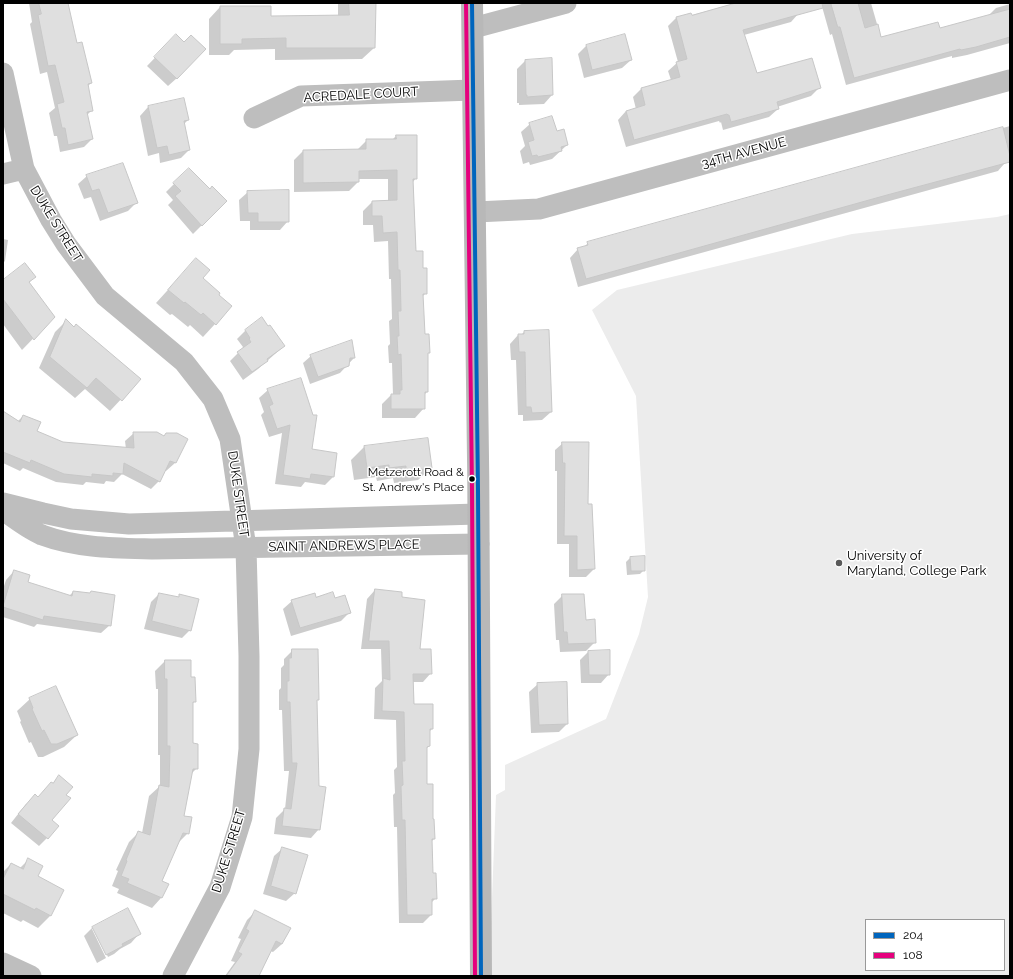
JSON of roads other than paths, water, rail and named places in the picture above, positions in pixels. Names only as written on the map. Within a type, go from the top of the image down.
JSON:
[{"type":"street","points":[[472,3],[472,90],[476,212],[481,976]]},
{"type":"street","points":[[472,28],[566,3]]},
{"type":"street","name":"DUKE STREET","points":[[3,73],[24,169],[51,220],[85,270],[105,296],[184,362],[212,398],[230,439],[246,548],[249,656],[249,749],[242,817],[220,887],[173,976]]},
{"type":"street","name":"34TH AVENUE","points":[[476,212],[539,209],[1010,80]]},
{"type":"street","name":"ACREDALE COURT","points":[[254,118],[301,96],[472,90]]},
{"type":"street","points":[[3,174],[24,169]]},
{"type":"street","name":"SAINT ANDREWS PLACE","points":[[3,503],[71,519],[129,524],[478,514]]},
{"type":"street","name":"SAINT ANDREWS PLACE","points":[[3,510],[14,519],[41,534],[69,543],[106,548],[246,548],[479,544]]},
{"type":"street","points":[[3,963],[31,976]]},
{"type":"place","name":"Metzerott Road & St. Andrew's Place","points":[[472,479]]},
{"type":"place","name":"University of Maryland, College Park","points":[[839,563]]}]
